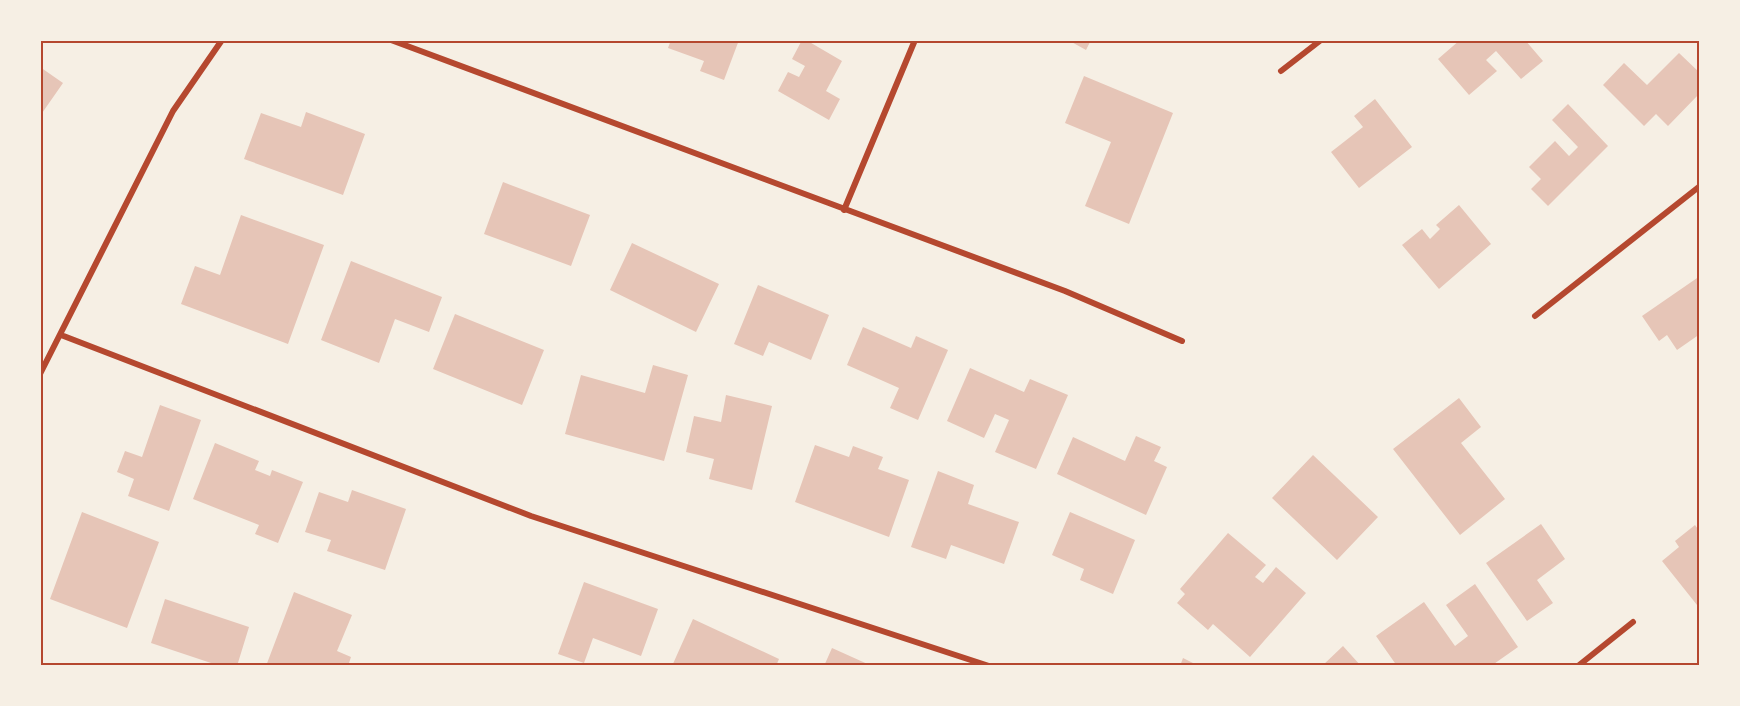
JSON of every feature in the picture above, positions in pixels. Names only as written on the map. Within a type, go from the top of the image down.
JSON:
[{"type":"street","points":[[40,374],[173,111],[222,40]]},
{"type":"street","points":[[391,40],[1065,291],[1182,341]]},
{"type":"street","points":[[844,210],[915,40]]},
{"type":"street","points":[[1281,71],[1320,40]]},
{"type":"street","points":[[1535,316],[1700,186]]},
{"type":"street","points":[[61,335],[531,516],[989,666]]},
{"type":"street","points":[[1578,666],[1633,622]]},
{"type":"building","points":[[671,40],[739,40],[724,80],[700,71],[704,61],[668,48]]},
{"type":"building","points":[[802,40],[806,40],[842,61],[826,91],[840,99],[829,120],[778,91],[788,72],[799,77],[805,66],[792,59]]},
{"type":"building","points":[[1068,40],[1091,40],[1086,50]]},
{"type":"building","points":[[1460,40],[1525,40],[1543,61],[1521,79],[1496,51],[1486,60],[1497,71],[1469,95],[1438,59]]},
{"type":"building","points":[[1679,53],[1700,73],[1700,93],[1668,126],[1656,114],[1644,126],[1603,85],[1624,63],[1647,85]]},
{"type":"building","points":[[40,67],[63,83],[40,116]]},
{"type":"building","points":[[1084,76],[1173,113],[1129,224],[1085,206],[1111,142],[1065,123]]},
{"type":"building","points":[[1375,99],[1412,147],[1359,188],[1331,152],[1363,127],[1354,116]]},
{"type":"building","points":[[1568,104],[1608,146],[1548,206],[1531,189],[1541,179],[1529,167],[1555,141],[1569,156],[1578,147],[1552,120]]},
{"type":"building","points":[[306,112],[365,134],[343,195],[244,159],[261,113],[301,127]]},
{"type":"building","points":[[503,182],[590,215],[571,266],[484,234]]},
{"type":"building","points":[[1459,205],[1491,244],[1439,289],[1402,245],[1422,229],[1430,239],[1440,229],[1436,225]]},
{"type":"building","points":[[241,215],[324,245],[288,344],[181,304],[195,266],[220,275]]},
{"type":"building","points":[[632,243],[719,284],[696,332],[610,290]]},
{"type":"building","points":[[351,261],[442,297],[429,332],[395,319],[379,363],[321,340]]},
{"type":"building","points":[[1700,276],[1700,321],[1697,323],[1700,327],[1700,334],[1677,350],[1667,335],[1659,341],[1642,316]]},
{"type":"building","points":[[758,285],[829,315],[811,360],[769,342],[763,356],[734,344]]},
{"type":"building","points":[[455,314],[544,350],[522,405],[433,369]]},
{"type":"building","points":[[863,327],[911,348],[916,336],[948,350],[918,420],[890,408],[899,388],[847,365]]},
{"type":"building","points":[[653,365],[688,375],[664,461],[565,434],[581,375],[645,393]]},
{"type":"building","points":[[970,368],[1024,392],[1030,379],[1068,395],[1036,469],[995,452],[1009,420],[995,414],[984,438],[947,421]]},
{"type":"building","points":[[726,395],[772,406],[752,490],[709,479],[714,459],[686,452],[694,416],[721,422]]},
{"type":"building","points":[[1459,398],[1481,427],[1461,443],[1505,499],[1460,535],[1393,449]]},
{"type":"building","points":[[160,405],[201,420],[169,511],[128,496],[134,479],[117,472],[125,451],[142,457]]},
{"type":"building","points":[[1136,436],[1161,447],[1154,461],[1167,467],[1146,515],[1057,474],[1073,437],[1125,461]]},
{"type":"building","points":[[215,443],[259,461],[255,470],[270,476],[272,470],[303,482],[278,543],[255,534],[259,525],[193,499]]},
{"type":"building","points":[[815,445],[849,457],[853,446],[883,457],[878,469],[909,480],[889,537],[795,502]]},
{"type":"building","points":[[1313,455],[1378,517],[1337,560],[1272,498]]},
{"type":"building","points":[[938,471],[974,485],[968,504],[1019,522],[1004,564],[951,545],[946,559],[911,547]]},
{"type":"building","points":[[352,490],[406,509],[385,570],[327,551],[331,540],[305,532],[319,492],[348,502]]},
{"type":"building","points":[[82,512],[159,542],[127,628],[50,599]]},
{"type":"building","points":[[1070,512],[1135,540],[1113,594],[1080,580],[1084,569],[1052,555]]},
{"type":"building","points":[[1541,524],[1565,559],[1537,580],[1553,603],[1527,621],[1486,563]]},
{"type":"building","points":[[1695,525],[1700,532],[1700,603],[1697,605],[1662,561],[1679,547],[1675,541]]},
{"type":"building","points":[[1228,533],[1266,565],[1255,577],[1263,583],[1276,567],[1306,593],[1250,657],[1213,624],[1208,630],[1177,603],[1185,594],[1180,589]]},
{"type":"building","points":[[584,582],[658,609],[641,656],[593,638],[584,663],[558,654]]},
{"type":"building","points":[[1475,584],[1518,647],[1491,666],[1397,666],[1376,636],[1424,602],[1455,646],[1468,636],[1446,605]]},
{"type":"building","points":[[294,592],[352,615],[337,651],[351,657],[348,666],[266,666]]},
{"type":"building","points":[[165,599],[249,627],[237,666],[220,666],[151,643]]},
{"type":"building","points":[[693,619],[779,659],[776,666],[672,666]]},
{"type":"building","points":[[1343,646],[1361,666],[1322,666]]},
{"type":"building","points":[[832,648],[872,666],[824,666]]},
{"type":"building","points":[[1183,658],[1199,666],[1180,666]]}]
